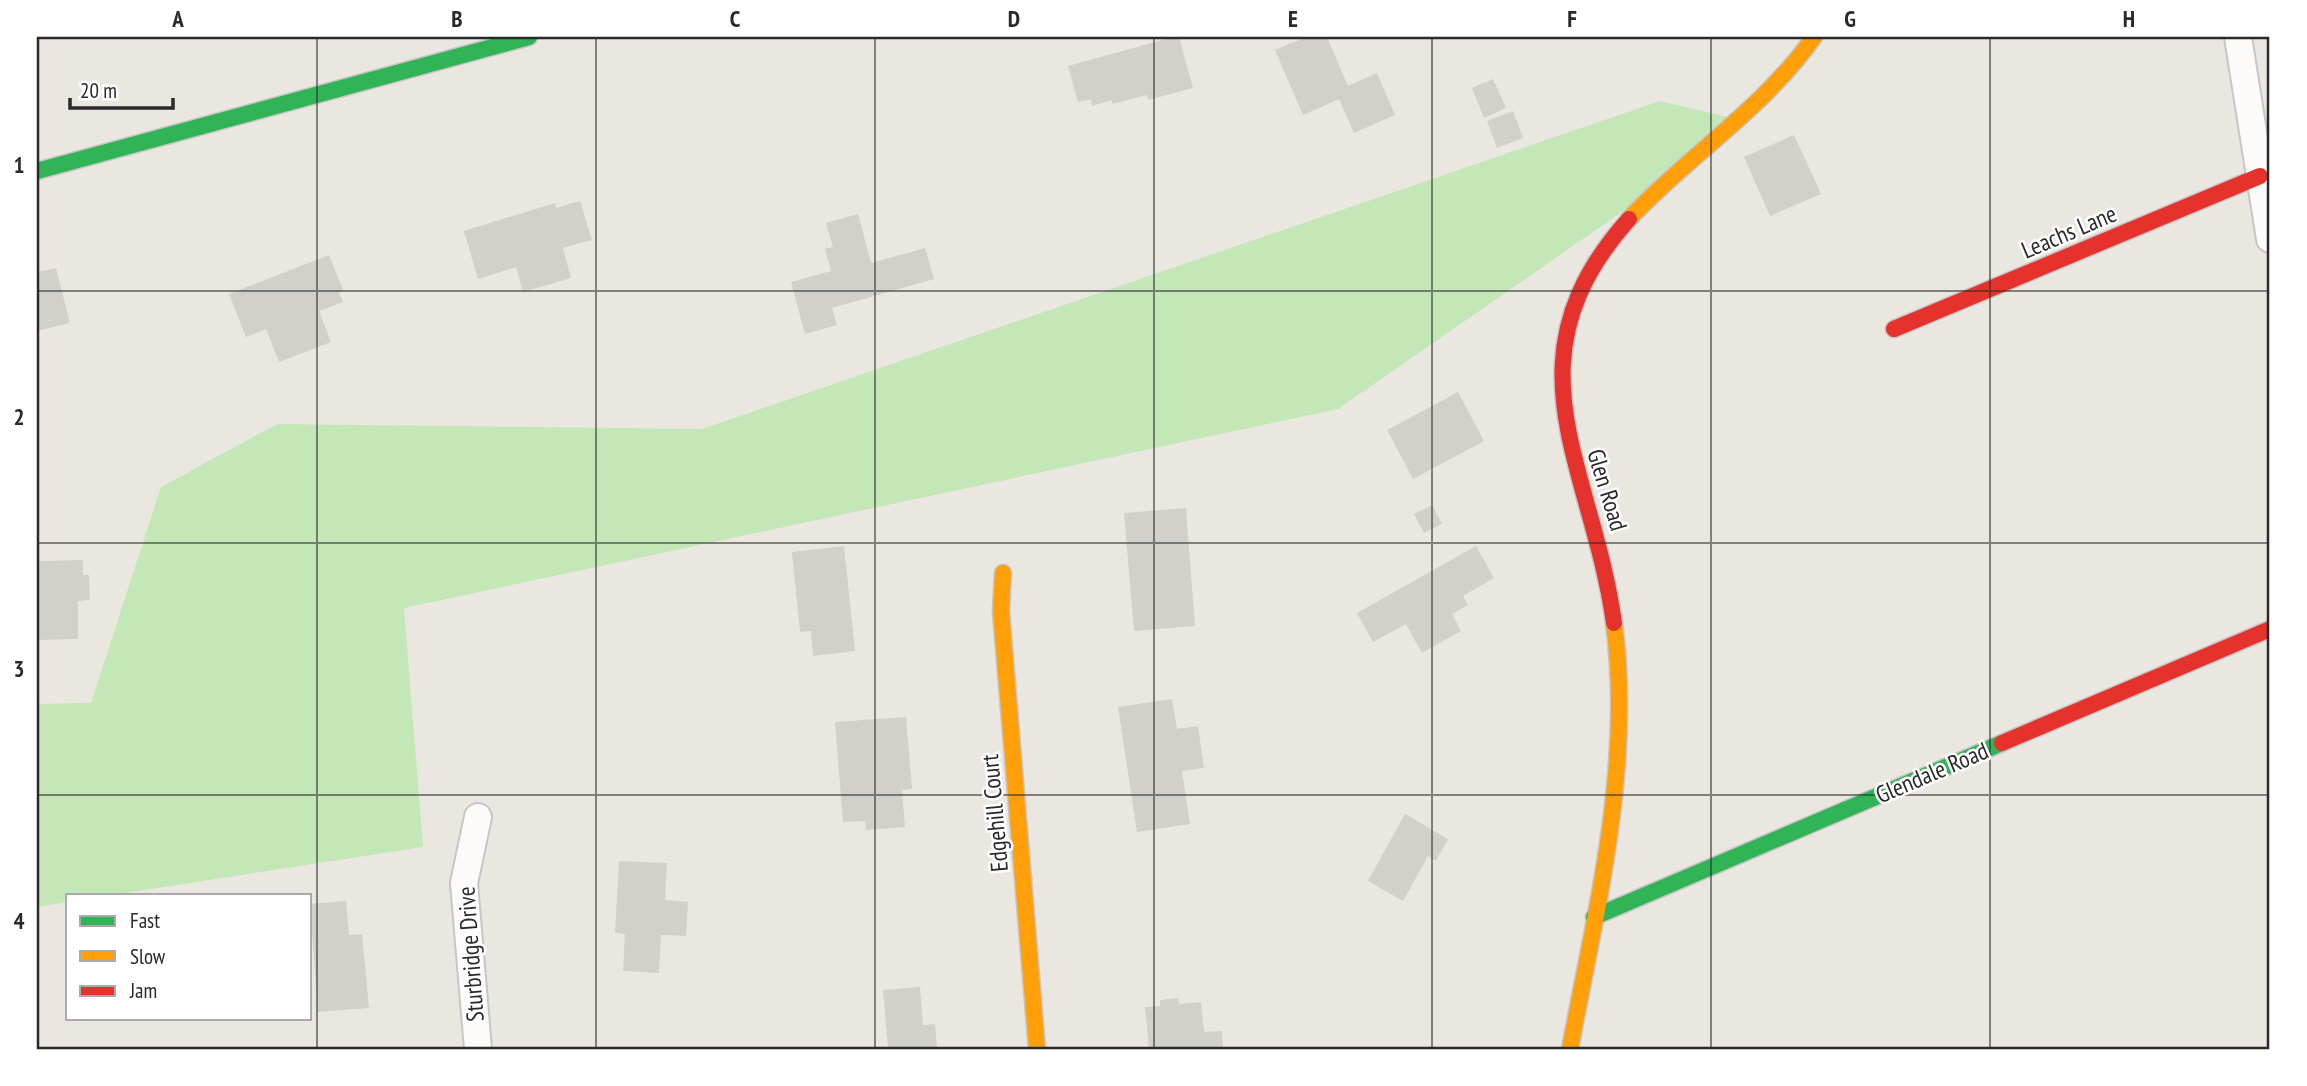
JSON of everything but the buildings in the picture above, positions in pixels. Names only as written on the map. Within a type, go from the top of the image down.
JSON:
[{"type":"street","points":[[37,172],[528,37]]},
{"type":"street","name":"Glen Road","points":[[1570,1049],[1617,781],[1619,713],[1613,623],[1601,552],[1566,434],[1560,390],[1563,343],[1575,300],[1589,271],[1620,226],[1665,182],[1782,78],[1814,37]]},
{"type":"street","points":[[2238,37],[2270,239]]},
{"type":"street","name":"Leachs Lane","points":[[1895,329],[2260,176]]},
{"type":"street","name":"Edgehill Court","points":[[1003,573],[1001,611],[1037,1049]]},
{"type":"street","name":"Glendale Road","points":[[1594,917],[2270,629]]},
{"type":"street","name":"Sturbridge Drive","points":[[478,817],[464,883],[478,1049]]},
{"type":"green space","points":[[1660,101],[1736,119],[1665,182],[1338,409],[404,608],[423,847],[118,894],[66,894],[66,902],[37,907],[37,704],[91,703],[161,487],[277,424],[702,429]]},
{"type":"traffic: fast","points":[[37,171],[529,37]]},
{"type":"traffic: fast","points":[[1594,917],[2002,743]]},
{"type":"traffic: slow","points":[[1629,219],[1772,87],[1814,37]]},
{"type":"traffic: slow","points":[[1003,573],[1001,611],[1037,1049]]},
{"type":"traffic: slow","points":[[1570,1049],[1600,891],[1615,784],[1619,677],[1614,623]]},
{"type":"traffic: jam","points":[[1894,329],[2260,176]]},
{"type":"traffic: jam","points":[[1614,623],[1566,415],[1563,368],[1570,320],[1591,271],[1629,219]]},
{"type":"traffic: jam","points":[[2002,743],[2270,629]]}]
